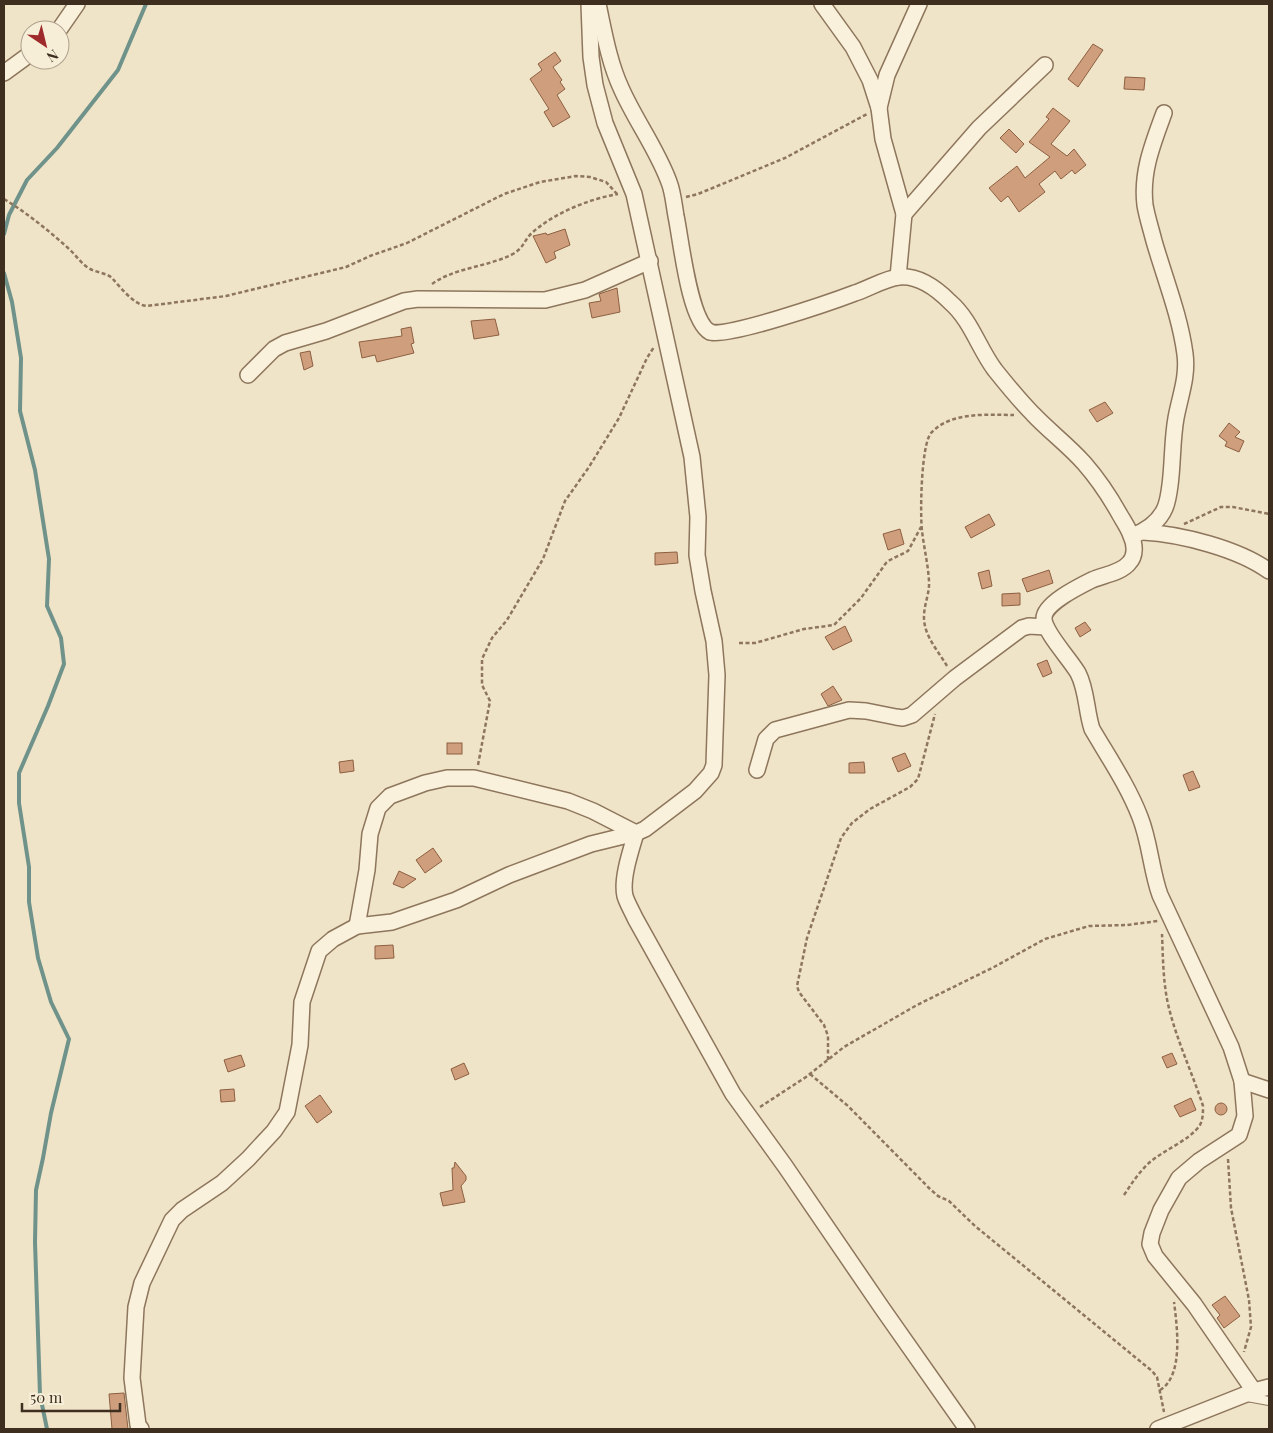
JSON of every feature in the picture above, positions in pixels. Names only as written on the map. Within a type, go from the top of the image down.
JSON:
[{"type":"street","points":[[66,20],[78,4]]},
{"type":"street","points":[[141,1429],[138,1425],[132,1378],[136,1306],[142,1283],[172,1220],[182,1210],[222,1183],[248,1159],[282,1122],[287,1112],[298,1054],[302,1002],[320,951],[334,939],[357,926],[392,922],[456,900],[509,875],[591,844],[645,829],[706,781],[714,765],[717,674],[714,642],[697,554],[698,517],[692,457],[634,194],[605,123],[595,85],[591,57],[589,4]]},
{"type":"street","points":[[598,4],[620,88],[669,182],[688,289],[704,327],[713,333],[738,330],[857,293],[898,277],[922,281],[933,287],[953,304],[992,366],[1033,414],[1083,462],[1137,534]]},
{"type":"street","points":[[822,4],[853,47],[870,80],[879,108],[883,139],[904,214],[898,277]]},
{"type":"street","points":[[879,108],[887,75],[919,4]]},
{"type":"street","points":[[4,73],[20,61]]},
{"type":"street","points":[[904,214],[979,128],[1045,65]]},
{"type":"street","points":[[1164,113],[1148,156],[1145,172],[1145,203],[1159,259],[1174,305],[1185,354],[1186,368],[1185,383],[1176,419],[1173,462],[1167,502],[1156,521],[1137,534],[1133,558],[1130,563],[1125,567],[1093,580],[1055,602],[1047,608],[1044,614],[1046,627],[1083,682],[1092,729],[1125,786],[1140,818],[1160,896],[1231,1047],[1242,1081],[1244,1123],[1239,1135],[1199,1161],[1183,1174],[1161,1210],[1150,1244],[1155,1256],[1194,1304],[1241,1373],[1247,1393]]},
{"type":"street","points":[[248,375],[274,349],[284,343],[326,331],[404,301],[418,299],[545,300],[586,290],[650,261]]},
{"type":"street","points":[[1137,534],[1164,533],[1234,552],[1255,561],[1269,572]]},
{"type":"street","points":[[757,770],[766,739],[776,730],[849,710],[866,711],[903,718],[912,715],[955,678],[1022,628],[1028,626],[1046,627]]},
{"type":"street","points":[[357,926],[367,870],[370,834],[378,808],[390,796],[425,783],[447,778],[474,778],[568,801],[636,833]]},
{"type":"street","points":[[636,833],[628,859],[624,888],[628,903],[733,1094],[786,1166],[967,1429]]},
{"type":"street","points":[[1242,1081],[1269,1090]]},
{"type":"street","points":[[1163,1427],[1247,1393],[1269,1387]]},
{"type":"lane","points":[[1247,1393],[1269,1400]]},
{"type":"path","points":[[673,200],[698,194],[785,158],[879,108]]},
{"type":"path","points":[[4,199],[30,216],[68,248],[88,268],[105,274],[139,304],[147,306],[226,296],[346,267],[406,243],[504,194],[540,182],[576,176],[590,176],[606,182],[617,194]]},
{"type":"path","points":[[418,299],[435,282],[458,273],[494,263],[519,251],[530,234],[563,213],[583,204],[617,194],[634,194]]},
{"type":"path","points":[[474,778],[490,701],[482,684],[481,667],[485,651],[492,638],[507,620],[543,559],[566,501],[619,418],[646,358],[665,331]]},
{"type":"path","points":[[955,678],[926,628],[924,606],[929,580],[922,526],[923,462],[928,438],[932,432],[959,417],[1033,414]]},
{"type":"path","points":[[1164,533],[1221,507],[1233,507],[1269,514]]},
{"type":"path","points":[[739,643],[755,643],[804,629],[834,625],[861,598],[886,563],[908,551],[922,526]]},
{"type":"path","points":[[828,1060],[828,1036],[824,1025],[799,992],[797,986],[807,938],[841,838],[852,823],[870,809],[910,787],[918,779],[942,690]]},
{"type":"path","points":[[748,1114],[810,1074],[844,1047],[917,1005],[994,967],[1045,939],[1089,926],[1128,925],[1162,920]]},
{"type":"path","points":[[1124,1196],[1138,1175],[1150,1162],[1189,1135],[1200,1125],[1203,1116],[1196,1086],[1174,1026],[1168,1002],[1164,979],[1162,928]]},
{"type":"path","points":[[810,1074],[848,1106],[930,1190],[949,1201],[975,1226],[1152,1371],[1157,1377],[1160,1390],[1163,1427]]},
{"type":"path","points":[[1235,1139],[1228,1158],[1231,1208],[1249,1300],[1252,1327],[1244,1347],[1241,1373]]},
{"type":"path","points":[[1160,1390],[1167,1386],[1173,1375],[1177,1345],[1173,1278]]},
{"type":"building","points":[[1093,44],[1103,50],[1078,87],[1068,79]]},
{"type":"building","points":[[555,52],[561,61],[553,67],[562,80],[560,82],[565,89],[557,95],[570,117],[553,127],[544,112],[549,109],[530,79],[542,70],[538,64]]},
{"type":"building","points":[[1125,77],[1145,78],[1144,90],[1124,89]]},
{"type":"building","points":[[1053,108],[1070,121],[1051,144],[1067,156],[1074,149],[1086,165],[1075,174],[1072,170],[1061,179],[1055,171],[1039,184],[1045,192],[1019,212],[1008,196],[1001,202],[989,188],[1017,166],[1025,178],[1050,157],[1029,142],[1049,119],[1046,117]]},
{"type":"building","points":[[1009,129],[1024,144],[1016,153],[1000,138]]},
{"type":"building","points":[[565,229],[570,245],[554,252],[556,258],[546,263],[533,236],[546,233],[547,235]]},
{"type":"building","points":[[617,288],[620,312],[592,318],[589,303],[601,301],[599,294]]},
{"type":"building","points":[[495,319],[499,335],[474,339],[471,321]]},
{"type":"building","points":[[411,327],[414,343],[411,344],[414,353],[377,362],[375,355],[362,358],[359,342],[402,336],[401,329]]},
{"type":"building","points":[[310,351],[313,366],[304,370],[300,353]]},
{"type":"building","points":[[1105,402],[1113,413],[1097,422],[1089,410]]},
{"type":"building","points":[[1229,423],[1240,432],[1235,437],[1244,441],[1239,452],[1225,446],[1227,442],[1219,436]]},
{"type":"building","points":[[989,514],[995,525],[971,538],[965,527]]},
{"type":"building","points":[[900,529],[904,544],[888,550],[883,534]]},
{"type":"building","points":[[677,552],[678,563],[655,565],[655,553]]},
{"type":"building","points":[[989,570],[992,586],[982,589],[978,573]]},
{"type":"building","points":[[1049,570],[1053,583],[1027,592],[1022,579]]},
{"type":"building","points":[[1020,593],[1020,605],[1002,606],[1002,594]]},
{"type":"building","points":[[1085,622],[1091,630],[1080,637],[1075,628]]},
{"type":"building","points":[[845,626],[852,641],[833,650],[825,637]]},
{"type":"building","points":[[1047,660],[1052,673],[1043,677],[1037,664]]},
{"type":"building","points":[[833,686],[842,700],[828,706],[821,694]]},
{"type":"building","points":[[447,743],[462,743],[462,754],[447,754]]},
{"type":"building","points":[[905,753],[911,766],[898,772],[892,758]]},
{"type":"building","points":[[353,760],[354,771],[340,773],[339,762]]},
{"type":"building","points":[[864,762],[865,773],[849,773],[849,763]]},
{"type":"building","points":[[1193,771],[1200,787],[1189,791],[1183,775]]},
{"type":"building","points":[[433,848],[442,861],[425,873],[416,860]]},
{"type":"building","points":[[399,871],[416,879],[403,888],[393,884]]},
{"type":"building","points":[[393,945],[394,958],[375,959],[375,946]]},
{"type":"building","points":[[1172,1053],[1177,1064],[1167,1068],[1162,1057]]},
{"type":"building","points":[[241,1055],[245,1066],[228,1072],[224,1060]]},
{"type":"building","points":[[464,1063],[469,1074],[455,1080],[451,1069]]},
{"type":"building","points":[[234,1089],[235,1101],[221,1102],[220,1090]]},
{"type":"building","points":[[320,1095],[332,1112],[317,1123],[305,1106]]},
{"type":"building","points":[[1191,1098],[1196,1110],[1180,1117],[1174,1106]]},
{"type":"building","points":[[1221,1103],[1227,1109],[1221,1115],[1215,1109]]},
{"type":"building","points":[[455,1162],[466,1176],[466,1180],[461,1186],[465,1202],[443,1206],[440,1193],[453,1190],[452,1168],[454,1168]]},
{"type":"building","points":[[1225,1296],[1240,1316],[1224,1328],[1217,1318],[1220,1315],[1212,1305]]},
{"type":"building","points":[[124,1393],[128,1429],[112,1429],[109,1394]]},
{"type":"waterway","points":[[4,234],[9,215],[27,180],[57,148],[118,70],[146,4]]},
{"type":"waterway","points":[[4,273],[12,302],[21,358],[20,411],[35,470],[49,559],[47,606],[61,638],[64,664],[19,773],[19,803],[29,867],[29,902],[38,958],[51,1002],[69,1039],[51,1113],[36,1190],[35,1242],[40,1395],[47,1429]]}]
